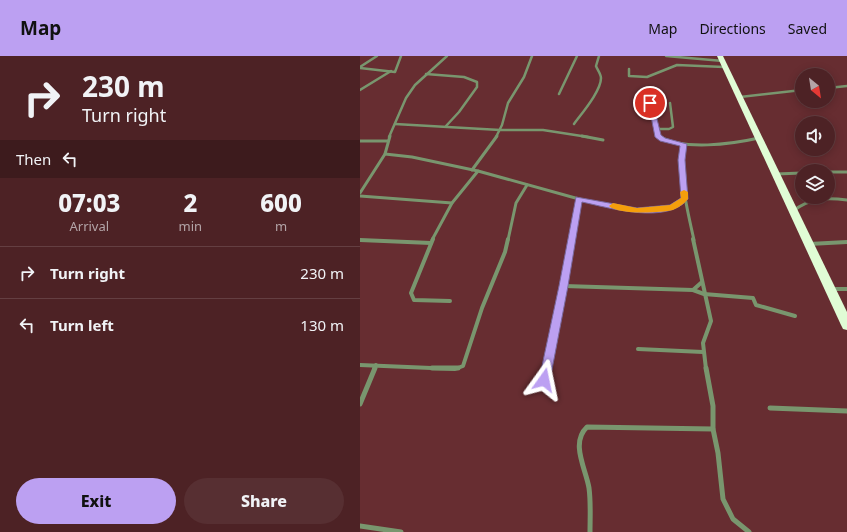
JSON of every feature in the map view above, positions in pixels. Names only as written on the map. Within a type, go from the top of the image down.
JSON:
[{"type":"highway","points":[[722,61],[847,325]]},
{"type":"street","points":[[360,68],[364,63],[377,56]]},
{"type":"street","points":[[360,68],[396,72],[401,56]]},
{"type":"street","points":[[360,193],[385,154],[388,141],[406,98],[415,85],[447,56]]},
{"type":"street","points":[[472,170],[496,138],[508,103],[524,77],[532,56]]},
{"type":"street","points":[[559,94],[577,56]]},
{"type":"street","points":[[574,124],[593,99],[600,81],[601,77],[596,66],[599,56]]},
{"type":"street","points":[[666,56],[722,61]]},
{"type":"street","points":[[629,69],[629,76],[644,78],[661,73],[676,66],[722,61]]},
{"type":"street","points":[[360,90],[391,71]]},
{"type":"street","points":[[426,74],[464,77],[477,82],[477,87],[459,112],[446,126]]},
{"type":"street","points":[[835,87],[847,86]]},
{"type":"street","points":[[740,97],[795,91]]},
{"type":"street","points":[[650,103],[656,129],[660,138],[683,144],[743,142],[759,138]]},
{"type":"street","points":[[656,129],[669,129],[673,126],[670,103]]},
{"type":"street","points":[[395,124],[500,130],[543,130],[603,140]]},
{"type":"street","points":[[360,141],[388,141]]},
{"type":"street","points":[[683,144],[681,160],[685,199],[704,294],[711,321],[703,342],[703,352],[713,406],[713,429],[718,453],[723,499],[733,519],[749,532]]},
{"type":"street","points":[[385,154],[412,157],[478,171],[579,199],[637,211],[672,208],[685,199]]},
{"type":"street","points":[[450,301],[414,300],[411,293],[423,267],[431,243],[452,203],[478,171]]},
{"type":"street","points":[[835,172],[847,172]]},
{"type":"street","points":[[776,174],[795,173]]},
{"type":"street","points":[[360,365],[456,369],[463,366],[482,308],[505,252],[516,203],[527,185]]},
{"type":"street","points":[[360,196],[452,203]]},
{"type":"street","points":[[793,212],[808,201],[818,198],[847,200]]},
{"type":"street","points":[[544,380],[564,286],[579,199]]},
{"type":"street","points":[[360,240],[431,243]]},
{"type":"street","points":[[809,244],[847,242]]},
{"type":"street","points":[[693,290],[702,282]]},
{"type":"street","points":[[564,286],[693,290],[704,294],[753,298],[756,305],[795,316]]},
{"type":"street","points":[[830,289],[847,289]]},
{"type":"street","points":[[638,349],[703,352]]},
{"type":"street","points":[[360,404],[376,365]]},
{"type":"street","points":[[770,408],[847,411]]},
{"type":"street","points":[[590,532],[589,487],[578,445],[580,434],[583,429],[587,427],[713,429]]},
{"type":"street","points":[[360,526],[401,532]]},
{"type":"slow traffic","points":[[613,206],[637,211],[672,208],[685,199],[684,192]]},
{"type":"route","points":[[544,380],[564,286],[579,199],[637,211],[672,208],[685,199],[681,160],[683,144],[662,139],[658,136],[650,103]]}]
